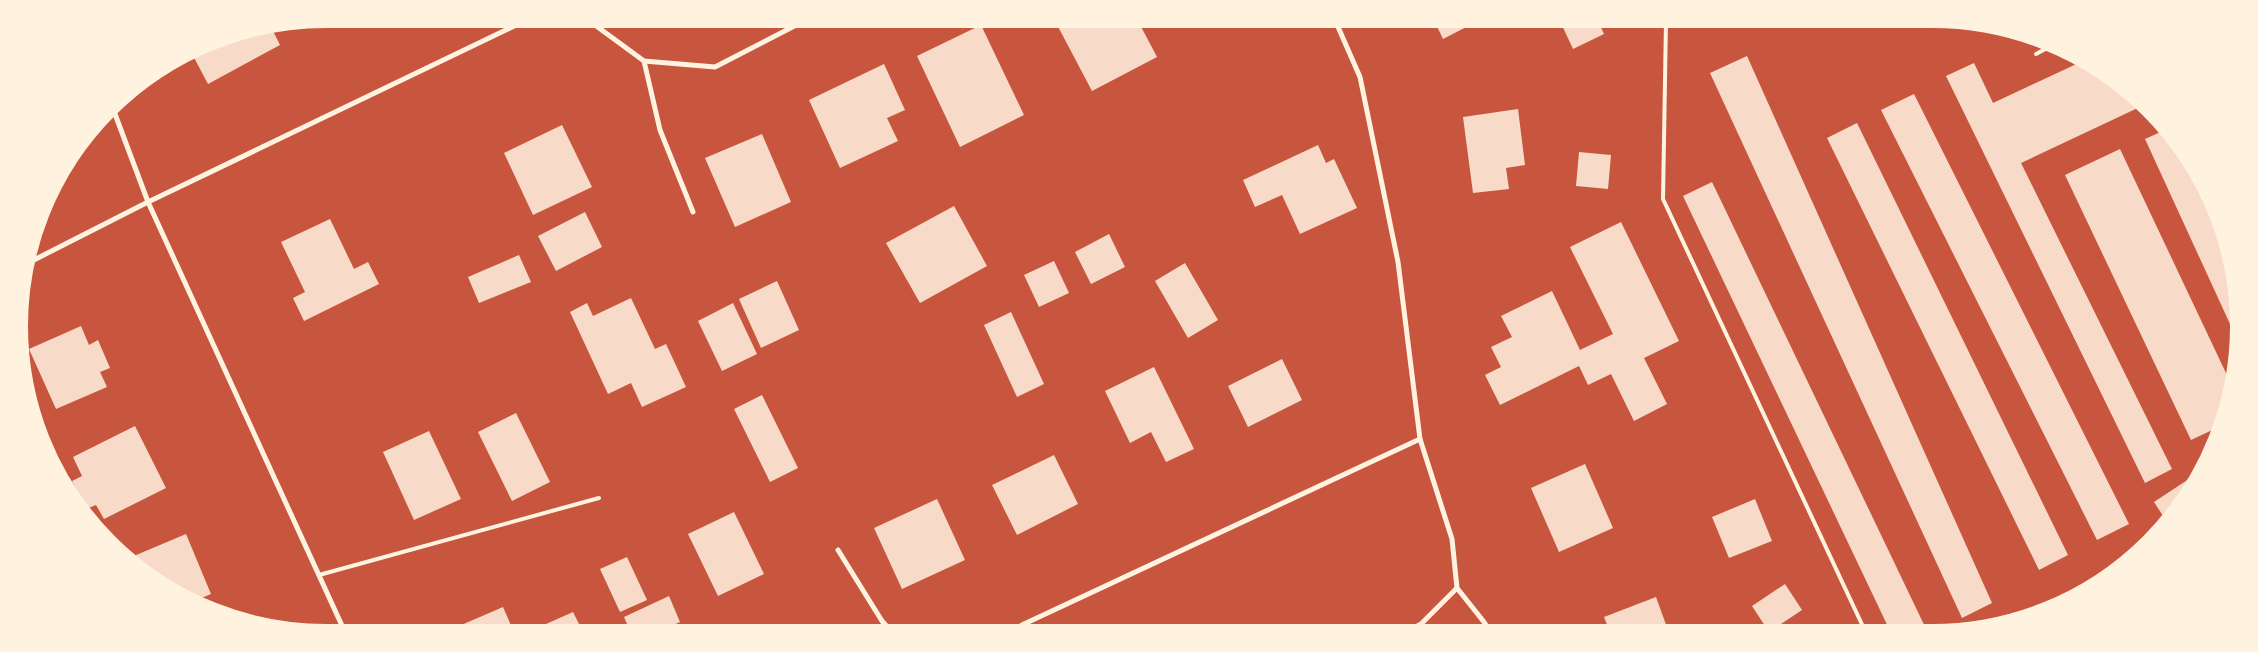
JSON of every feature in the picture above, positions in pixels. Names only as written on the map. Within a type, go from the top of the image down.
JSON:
[{"type":"street","points":[[32,261],[148,202],[516,25]]},
{"type":"street","points":[[595,25],[644,61],[715,66],[796,25]]},
{"type":"street","points":[[1337,25],[1360,77],[1398,262],[1420,439],[1452,539],[1457,588],[1487,627]]},
{"type":"street","points":[[644,61],[660,130],[693,212]]},
{"type":"street","points":[[114,112],[148,202],[343,627]]},
{"type":"street","points":[[1020,627],[1420,439]]},
{"type":"street","points":[[838,550],[888,627]]},
{"type":"street","points":[[1416,627],[1457,588]]},
{"type":"lane","points":[[1666,25],[1663,199],[1863,627]]},
{"type":"lane","points":[[2036,54],[2047,48]]},
{"type":"lane","points":[[319,574],[599,498]]},
{"type":"building","points":[[981,25],[1024,115],[960,147],[917,56]]},
{"type":"building","points":[[1057,25],[1140,25],[1157,57],[1092,91]]},
{"type":"building","points":[[1436,25],[1470,25],[1443,39]]},
{"type":"building","points":[[1562,25],[1600,25],[1604,34],[1573,49]]},
{"type":"building","points":[[273,30],[280,45],[208,84],[193,56],[229,41]]},
{"type":"building","points":[[1747,56],[1992,603],[1962,618],[1710,73]]},
{"type":"building","points":[[1974,63],[1993,103],[2079,63],[2115,87],[2139,108],[2021,163],[2172,469],[2145,483],[1946,76]]},
{"type":"building","points":[[884,64],[905,110],[887,118],[898,141],[840,168],[809,100]]},
{"type":"building","points":[[1914,94],[2129,524],[2097,540],[1881,110]]},
{"type":"building","points":[[1518,109],[1525,165],[1506,168],[1509,189],[1473,193],[1463,117]]},
{"type":"building","points":[[1857,123],[2068,555],[2039,570],[1827,138]]},
{"type":"building","points":[[562,125],[592,187],[533,215],[504,153]]},
{"type":"building","points":[[2161,132],[2182,159],[2202,193],[2223,248],[2230,287],[2233,330],[2145,139]]},
{"type":"building","points":[[762,134],[791,202],[735,227],[705,158]]},
{"type":"building","points":[[1318,145],[1326,163],[1334,159],[1357,208],[1300,234],[1282,195],[1255,207],[1243,180]]},
{"type":"building","points":[[2120,149],[2228,378],[2223,404],[2215,429],[2191,440],[2065,175]]},
{"type":"building","points":[[1579,152],[1611,155],[1608,189],[1576,186]]},
{"type":"building","points":[[1712,182],[1925,627],[1888,627],[1683,196]]},
{"type":"building","points":[[954,206],[987,266],[920,303],[886,243]]},
{"type":"building","points":[[585,212],[602,247],[556,271],[538,236]]},
{"type":"building","points":[[330,219],[354,269],[368,262],[379,284],[304,321],[293,298],[305,292],[281,242]]},
{"type":"building","points":[[1621,222],[1679,341],[1644,358],[1667,404],[1634,421],[1611,374],[1588,385],[1579,366],[1500,405],[1485,375],[1501,367],[1491,347],[1512,337],[1501,316],[1552,291],[1580,350],[1613,334],[1570,247]]},
{"type":"building","points":[[1109,234],[1125,267],[1091,284],[1075,252]]},
{"type":"building","points":[[519,255],[531,282],[479,303],[468,277]]},
{"type":"building","points":[[1054,261],[1069,293],[1039,307],[1024,275]]},
{"type":"building","points":[[1185,263],[1218,320],[1188,338],[1155,281]]},
{"type":"building","points":[[777,281],[799,330],[761,348],[739,299]]},
{"type":"building","points":[[631,298],[655,349],[666,344],[686,387],[642,407],[631,383],[608,394],[570,312],[587,303],[593,316]]},
{"type":"building","points":[[733,303],[757,354],[722,371],[698,321]]},
{"type":"building","points":[[1011,312],[1044,384],[1017,397],[984,325]]},
{"type":"building","points":[[81,326],[89,345],[98,340],[110,368],[100,372],[107,387],[56,409],[29,349]]},
{"type":"building","points":[[1282,359],[1302,400],[1248,427],[1228,386]]},
{"type":"building","points":[[1154,367],[1194,449],[1166,462],[1151,432],[1130,443],[1105,391]]},
{"type":"building","points":[[762,395],[798,468],[770,482],[734,409]]},
{"type":"building","points":[[516,413],[550,482],[512,501],[478,432]]},
{"type":"building","points":[[135,426],[166,488],[104,519],[96,505],[87,509],[83,504],[72,481],[82,476],[73,457]]},
{"type":"building","points":[[429,431],[461,499],[414,520],[383,452]]},
{"type":"building","points":[[1054,455],[1078,504],[1017,535],[992,485]]},
{"type":"building","points":[[1585,464],[1613,528],[1559,552],[1531,488]]},
{"type":"building","points":[[2194,476],[2164,517],[2154,502]]},
{"type":"building","points":[[937,499],[965,560],[902,589],[874,528]]},
{"type":"building","points":[[1755,499],[1772,541],[1729,558],[1712,517]]},
{"type":"building","points":[[734,512],[764,574],[718,596],[688,534]]},
{"type":"building","points":[[186,534],[211,594],[199,599],[193,596],[175,587],[133,556]]},
{"type":"building","points":[[627,557],[647,600],[620,612],[600,569]]},
{"type":"building","points":[[1785,584],[1802,610],[1776,627],[1766,627],[1752,606]]},
{"type":"building","points":[[669,596],[680,622],[669,627],[628,627],[624,617]]},
{"type":"building","points":[[1656,597],[1667,627],[1608,627],[1604,617]]},
{"type":"building","points":[[503,607],[512,627],[459,627]]},
{"type":"building","points":[[573,612],[580,627],[548,627],[546,624]]}]
